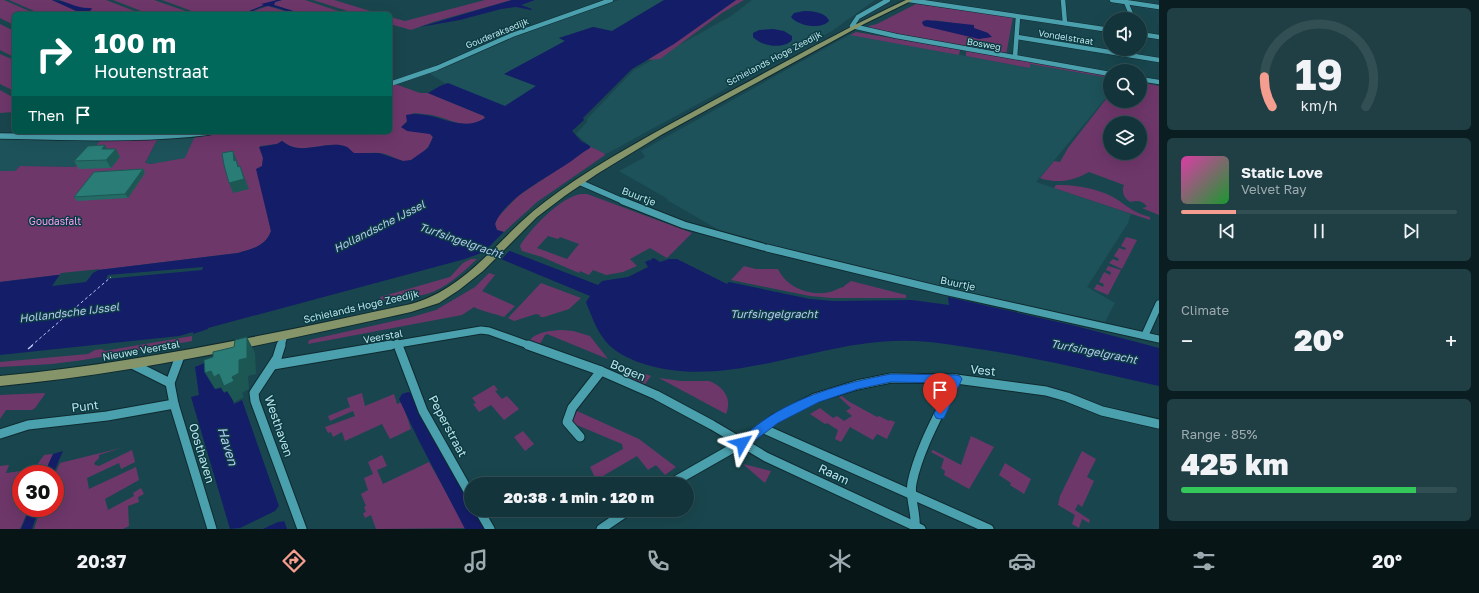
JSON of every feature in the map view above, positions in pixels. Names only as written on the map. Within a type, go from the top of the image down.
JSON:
[{"type":"main road","name":"Schielands Hoge Zeedijk","points":[[284,335],[411,308],[442,297],[480,268],[535,215],[579,182],[616,158],[856,27],[910,0]]},
{"type":"main road","name":"Nieuwe Veerstal","points":[[0,381],[58,376],[180,356],[284,335]]},
{"type":"street","name":"Gouderaksedijk","points":[[392,83],[438,68],[512,35],[611,0]]},
{"type":"street","points":[[856,27],[852,26],[858,17],[888,0]]},
{"type":"street","points":[[910,0],[1103,29]]},
{"type":"street","points":[[948,5],[954,0]]},
{"type":"street","points":[[1063,0],[1065,23]]},
{"type":"street","points":[[1112,0],[1159,7]]},
{"type":"street","points":[[1126,2],[1130,12]]},
{"type":"street","points":[[1015,57],[1018,17]]},
{"type":"street","name":"Bosweg","points":[[856,27],[896,36],[1103,73]]},
{"type":"street","points":[[1147,35],[1159,37]]},
{"type":"street","name":"Vondelstraat","points":[[1017,37],[1159,60]]},
{"type":"street","points":[[1147,80],[1159,82]]},
{"type":"street","points":[[0,136],[133,138],[190,134]]},
{"type":"street","name":"Buurtje","points":[[579,182],[602,193],[684,225],[765,247],[944,291],[1159,339]]},
{"type":"street","points":[[1145,335],[1159,304]]},
{"type":"street","name":"Veerstal","points":[[273,365],[481,330],[497,333]]},
{"type":"street","name":"Bogen","points":[[497,333],[601,371],[656,395],[742,443]]},
{"type":"street","name":"Westhaven","points":[[284,335],[277,358],[254,393],[255,401],[302,529]]},
{"type":"street","name":"Peperstraat","points":[[397,343],[423,411],[464,484]]},
{"type":"street","points":[[132,364],[170,383],[180,356]]},
{"type":"street","points":[[580,437],[567,422],[572,408],[601,371]]},
{"type":"street","name":"Vest","points":[[682,477],[742,443],[774,420],[815,398],[858,385],[891,378],[956,379],[1046,391],[1067,396],[1102,411],[1159,424]]},
{"type":"street","points":[[913,495],[912,485],[924,451],[956,379]]},
{"type":"street","name":"Oosthaven","points":[[170,383],[174,404],[212,529]]},
{"type":"street","name":"Punt","points":[[0,434],[28,425],[107,416],[174,404]]},
{"type":"street","name":"Raam","points":[[762,428],[989,529]]},
{"type":"street","name":"Raam","points":[[742,443],[766,457],[917,528]]},
{"type":"street","name":"Raam","points":[[913,495],[917,528]]},
{"type":"street","points":[[483,517],[490,529]]},
{"type":"street","points":[[601,529],[619,517]]},
{"type":"shaded area","points":[[619,0],[664,0],[612,31],[593,27],[559,38],[565,41],[505,74],[537,86],[505,106],[446,84],[429,73],[455,63],[499,42]]},
{"type":"shaded area","points":[[752,0],[875,0],[832,31],[606,154],[591,147],[576,134],[587,122],[587,119],[634,70],[731,16]]},
{"type":"shaded area","points":[[849,35],[1030,68],[1030,64],[1103,77],[1103,101],[1036,182],[1131,214],[1128,223],[1087,287],[1115,303],[1105,322],[985,297],[726,234],[619,171],[645,157],[641,151]]},
{"type":"shaded area","points":[[194,138],[186,158],[145,164],[157,140]]},
{"type":"shaded area","points":[[0,139],[101,140],[75,167],[20,166],[15,171],[0,171]]},
{"type":"green space","points":[[0,0],[4,0],[31,12],[12,12],[12,24],[0,18]]},
{"type":"green space","points":[[9,0],[52,0],[79,12],[36,12]]},
{"type":"green space","points":[[60,0],[106,0],[137,12],[92,12],[90,11],[91,8],[80,9]]},
{"type":"green space","points":[[113,0],[154,0],[188,12],[144,12]]},
{"type":"green space","points":[[162,0],[277,0],[247,12],[195,12]]},
{"type":"green space","points":[[282,0],[305,0],[341,12],[297,12],[274,5],[275,2]]},
{"type":"green space","points":[[313,0],[334,0],[373,12],[351,12]]},
{"type":"green space","points":[[485,0],[512,0],[433,22],[411,30],[392,25],[392,18],[405,21]]},
{"type":"green space","points":[[736,0],[744,0],[722,13],[660,59],[648,60]]},
{"type":"green space","points":[[916,4],[1013,17],[1006,55],[870,28],[869,26],[877,24]],"holes":[[[933,20],[974,26],[973,28],[988,33],[979,39]]]},
{"type":"green space","points":[[268,6],[288,12],[252,12]]},
{"type":"green space","points":[[0,24],[12,30],[12,56],[0,50]]},
{"type":"green space","points":[[856,32],[960,50],[959,55],[850,35]]},
{"type":"green space","points":[[966,51],[1103,75],[1103,77],[1030,64],[1030,68],[966,56]]},
{"type":"green space","points":[[0,54],[12,59],[12,90],[0,84]]},
{"type":"green space","points":[[1147,83],[1159,86],[1159,215],[1142,208],[1147,207],[1142,202],[1131,202],[1127,199],[1123,192],[1124,185],[1089,172],[1077,178],[1065,181],[1053,181],[1040,178],[1054,161],[1060,162],[1068,148],[1103,103],[1103,108],[1147,108]]},
{"type":"green space","name":"Goudasfalt","points":[[395,84],[420,93],[428,93],[484,116],[485,118],[478,122],[466,124],[433,115],[413,113],[402,127],[430,134],[433,137],[431,142],[421,154],[413,160],[408,161],[403,161],[382,153],[354,153],[347,147],[340,145],[297,148],[282,141],[277,144],[260,146],[263,158],[262,166],[257,169],[271,231],[266,240],[258,246],[248,250],[238,253],[0,282],[0,171],[15,171],[20,166],[75,167],[101,140],[157,140],[145,163],[151,164],[185,158],[194,138],[216,134],[392,134],[392,85]]},
{"type":"green space","points":[[0,90],[12,97],[12,112],[0,113]]},
{"type":"green space","points":[[591,147],[604,153],[605,155],[537,202],[504,232],[497,230],[495,224],[497,218],[518,196]]},
{"type":"green space","points":[[1056,185],[1080,186],[1096,190],[1112,196],[1137,212],[1150,217],[1150,220],[1054,188]]},
{"type":"green space","points":[[587,194],[692,233],[667,258],[650,248],[630,259],[637,266],[623,272],[606,275],[593,270],[589,275],[580,271],[579,273],[542,257],[522,251],[520,246],[524,239],[538,223],[556,207],[573,196]],"holes":[[[548,236],[558,239],[560,237],[579,244],[567,259],[537,248]]]},
{"type":"green space","points":[[1126,237],[1137,240],[1122,269],[1109,263],[1113,259],[1118,261],[1119,259],[1114,256],[1119,248],[1125,250],[1126,248],[1121,246]]},
{"type":"green space","points":[[471,259],[477,259],[455,279],[441,288],[427,294],[381,301],[380,297],[450,277],[463,263]]},
{"type":"green space","points":[[744,266],[756,269],[778,269],[793,286],[807,292],[830,292],[844,287],[851,281],[906,295],[906,298],[832,298],[810,296],[731,280]]},
{"type":"green space","points":[[1108,266],[1121,270],[1108,295],[1094,289],[1097,284],[1103,287],[1104,284],[1099,282],[1104,272],[1110,275],[1111,272],[1106,270]]},
{"type":"green space","points":[[489,273],[495,275],[482,291],[515,306],[504,317],[474,307],[462,315],[308,344],[309,340],[412,317],[436,310],[475,287]]},
{"type":"green space","points":[[541,283],[581,298],[569,309],[544,317],[540,317],[540,315],[536,314],[514,321],[508,318]]},
{"type":"green space","points":[[562,330],[573,331],[590,336],[608,359],[547,334],[540,344],[529,341],[540,333]]},
{"type":"green space","points":[[192,336],[192,341],[83,360],[52,364],[0,367],[0,362],[88,354],[95,350],[102,349],[104,351]]},
{"type":"green space","points":[[629,368],[651,376],[645,384],[624,376]]},
{"type":"green space","points":[[659,378],[681,381],[709,381],[714,383],[719,386],[727,398],[728,408],[726,414]]},
{"type":"green space","points":[[494,385],[498,390],[495,391],[502,399],[507,396],[519,409],[504,420],[491,405],[479,412],[473,404],[476,403],[472,398]]},
{"type":"green space","points":[[362,393],[365,406],[394,394],[397,404],[402,402],[411,429],[390,439],[382,424],[345,441],[342,432],[333,437],[331,432],[328,433],[325,427],[355,416],[353,411],[330,421],[328,416],[350,407],[347,398]]},
{"type":"green space","points":[[45,394],[32,410],[6,410],[0,419],[0,395]]},
{"type":"green space","points":[[842,396],[848,401],[877,417],[879,416],[895,422],[887,439],[877,434],[873,440],[850,427],[841,442],[835,439],[838,430],[827,423],[825,424],[810,414],[820,408],[833,418],[837,416],[844,421],[852,416],[846,411],[851,408],[839,397]]},
{"type":"green space","points":[[577,411],[639,439],[676,467],[665,475],[656,465],[648,470],[637,456],[601,477],[595,477],[590,467],[623,449],[622,444],[572,423]]},
{"type":"green space","points":[[523,431],[534,444],[525,451],[514,437]]},
{"type":"green space","points":[[971,436],[994,447],[969,489],[944,475],[945,471],[941,468],[944,459],[931,452],[933,450],[961,465]]},
{"type":"green space","points":[[121,448],[99,455],[99,458],[94,463],[95,465],[99,466],[132,450],[135,462],[121,469],[119,463],[87,478],[89,489],[136,467],[139,480],[105,499],[108,510],[134,496],[133,493],[141,488],[144,494],[138,497],[139,502],[128,506],[129,526],[123,529],[34,529],[38,517],[64,517],[64,465],[59,465],[60,463]]},
{"type":"green space","points":[[1082,451],[1096,459],[1087,477],[1094,481],[1082,507],[1078,504],[1075,510],[1090,520],[1089,523],[1082,519],[1079,528],[1072,524],[1075,515],[1058,505],[1060,496]]},
{"type":"green space","points":[[53,454],[48,465],[37,465],[44,455]]},
{"type":"green space","points":[[382,455],[387,466],[377,470],[383,484],[429,462],[466,528],[376,529],[371,515],[365,518],[363,513],[366,512],[364,507],[366,506],[361,494],[368,490],[364,478],[373,474],[368,462]]},
{"type":"green space","points":[[1005,463],[1031,479],[1024,494],[1010,485],[1011,483],[999,475]]},
{"type":"green space","points":[[743,464],[771,471],[765,483]]},
{"type":"green space","points":[[9,465],[6,473],[12,472],[12,517],[25,517],[20,529],[0,529],[0,466]]},
{"type":"water","points":[[52,0],[62,1],[80,7],[91,8],[92,9],[90,11],[92,12],[79,12]]},
{"type":"water","points":[[282,0],[275,2],[274,5],[297,12],[266,6],[251,12],[247,12],[264,5],[261,4]]},
{"type":"water","points":[[512,0],[535,0],[521,5],[532,9],[531,10],[516,7],[501,9],[460,20],[420,27]]},
{"type":"water","points":[[664,0],[736,0],[674,44],[632,69],[583,118],[584,120],[572,131],[581,141],[590,146],[590,148],[526,190],[507,206],[495,224],[497,230],[504,232],[492,244],[598,285],[602,281],[628,277],[648,267],[645,262],[649,260],[651,262],[650,260],[654,258],[660,262],[669,259],[677,259],[727,284],[729,282],[810,299],[834,301],[912,300],[949,305],[948,297],[1076,326],[1159,348],[1159,386],[1020,356],[949,344],[919,341],[877,342],[843,347],[740,368],[706,372],[672,370],[638,362],[612,348],[601,335],[593,319],[586,302],[590,296],[484,252],[465,259],[208,328],[193,334],[193,332],[179,336],[0,355],[0,282],[238,253],[258,246],[266,240],[271,231],[256,169],[262,166],[263,158],[259,147],[277,144],[282,141],[297,148],[340,145],[347,147],[354,153],[379,153],[403,161],[411,160],[428,148],[433,137],[430,134],[407,131],[401,127],[407,122],[406,115],[427,115],[456,123],[466,124],[475,123],[485,118],[484,116],[428,93],[448,83],[505,106],[536,86],[504,74],[565,41],[559,38],[593,27],[612,31]]},
{"type":"water","points":[[804,11],[822,14],[829,21],[825,24],[810,26],[799,23],[791,17],[794,13]]},
{"type":"water","points":[[927,20],[974,25],[974,28],[988,33],[992,37],[979,39],[924,26],[922,23],[923,21]]},
{"type":"water","points":[[773,29],[784,31],[792,36],[792,40],[783,45],[772,46],[761,43],[753,37],[753,33],[759,30]]},
{"type":"water","name":"Haven","points":[[212,360],[215,389],[221,388],[224,393],[229,390],[234,404],[242,400],[287,529],[230,529],[191,397],[199,395],[195,367]]},
{"type":"water","points":[[63,451],[57,465],[48,465],[53,454]]},
{"type":"water","points":[[26,517],[36,517],[32,529],[21,529]]},
{"type":"pier","points":[[504,232],[506,233],[495,243],[511,249],[500,261],[484,254],[479,257]]},
{"type":"pier","points":[[203,267],[202,270],[106,279],[108,275]]},
{"type":"pier","points":[[100,269],[93,273],[86,282],[52,286],[61,273]]},
{"type":"pier","points":[[281,503],[286,521],[278,522],[263,529],[229,529],[240,528],[275,511]]},
{"type":"building","points":[[105,145],[102,149],[116,149],[106,160],[74,161],[88,146]]},
{"type":"building","points":[[233,151],[234,161],[236,160],[238,167],[240,166],[244,179],[229,183],[222,153]]},
{"type":"building","points":[[143,169],[125,194],[74,197],[94,172]]},
{"type":"building","points":[[247,337],[247,358],[239,360],[239,373],[232,377],[234,381],[224,386],[219,374],[214,377],[211,371],[205,373],[204,360],[213,357],[213,352],[234,347],[235,340]]},
{"type":"waterway","points":[[408,399],[424,433],[476,529]]},
{"type":"ferry route","points":[[31,346],[111,277]]},
{"type":"ferry route","points":[[28,349],[33,345]]},
{"type":"route","points":[[742,443],[774,420],[815,398],[842,389],[891,378],[907,377],[956,379],[940,414]]},
{"type":"water label","name":"Hollandsche IJssel","points":[[379,226]]},
{"type":"water label","name":"Turfsingelgracht","points":[[461,240]]},
{"type":"water label","name":"Hollandsche IJssel","points":[[69,312]]},
{"type":"water label","name":"Turfsingelgracht","points":[[774,313]]},
{"type":"water label","name":"Turfsingelgracht","points":[[1094,351]]}]
